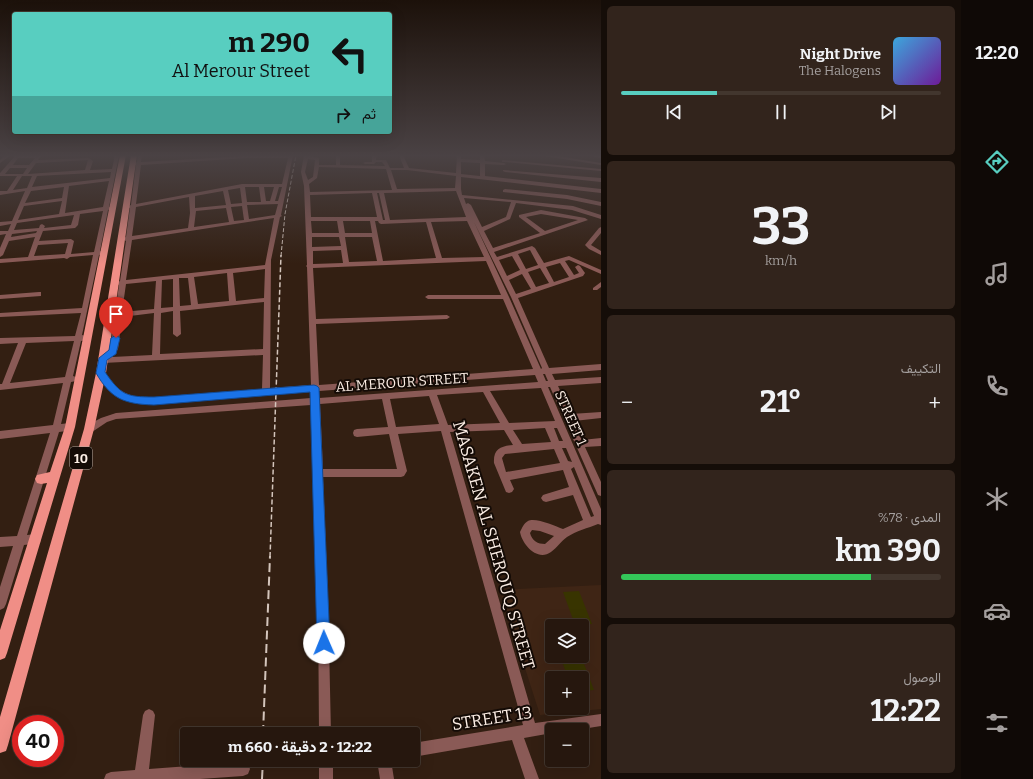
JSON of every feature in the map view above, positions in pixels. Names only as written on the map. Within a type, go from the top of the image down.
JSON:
[{"type":"main road","name":"10","points":[[0,653],[70,427],[80,378],[83,338],[101,253],[112,191]]},
{"type":"main road","name":"10","points":[[0,745],[89,429],[103,359],[114,315],[133,191]]},
{"type":"main road","points":[[41,479],[55,478]]},
{"type":"street","points":[[0,193],[15,191]]},
{"type":"street","points":[[0,255],[16,222],[27,191]]},
{"type":"street","points":[[44,202],[46,191]]},
{"type":"street","points":[[62,215],[66,191]]},
{"type":"street","points":[[0,224],[109,208],[111,191]]},
{"type":"street","points":[[130,207],[214,191]]},
{"type":"street","points":[[225,191],[232,223]]},
{"type":"street","points":[[243,191],[247,221]]},
{"type":"street","points":[[262,191],[264,203]]},
{"type":"street","points":[[272,202],[275,191]]},
{"type":"street","points":[[266,392],[267,267],[284,191]]},
{"type":"street","points":[[325,727],[323,598],[307,194],[379,191]]},
{"type":"street","points":[[381,191],[388,222]]},
{"type":"street","points":[[417,191],[460,192],[503,200],[573,208],[601,217]]},
{"type":"street","points":[[503,200],[505,191]]},
{"type":"street","points":[[515,191],[567,197],[601,204]]},
{"type":"street","points":[[374,192],[380,219]]},
{"type":"street","points":[[460,192],[469,220],[491,259]]},
{"type":"street","points":[[460,192],[491,251],[491,259]]},
{"type":"street","points":[[534,194],[536,212]]},
{"type":"street","points":[[191,229],[193,210],[192,196]]},
{"type":"street","points":[[22,205],[65,199]]},
{"type":"street","points":[[508,218],[514,201]]},
{"type":"street","points":[[193,210],[245,204],[281,202]]},
{"type":"street","points":[[481,230],[508,218],[536,212],[585,221],[491,251]]},
{"type":"street","points":[[0,233],[40,231],[74,227],[77,213]]},
{"type":"street","points":[[125,239],[279,216]]},
{"type":"street","points":[[521,216],[544,233]]},
{"type":"street","points":[[30,259],[45,218]]},
{"type":"street","points":[[308,219],[380,219],[380,221],[388,222],[469,220]]},
{"type":"street","points":[[340,219],[346,264]]},
{"type":"street","points":[[372,219],[380,263]]},
{"type":"street","points":[[428,220],[440,260]]},
{"type":"street","points":[[601,229],[588,245],[591,248],[601,252]]},
{"type":"street","points":[[8,239],[40,231]]},
{"type":"street","points":[[308,235],[374,234]]},
{"type":"street","points":[[326,235],[328,249]]},
{"type":"street","points":[[36,243],[71,241],[67,256]]},
{"type":"street","points":[[309,249],[344,248]]},
{"type":"street","points":[[309,266],[491,259],[532,248],[553,285]]},
{"type":"street","points":[[0,261],[101,253],[85,310],[83,338],[69,380],[41,479],[0,604]]},
{"type":"street","points":[[514,253],[534,291]]},
{"type":"street","points":[[505,279],[542,265],[571,258],[601,272]]},
{"type":"street","name":"STREET 1","points":[[491,259],[505,279],[514,297],[579,444],[597,472],[601,492]]},
{"type":"street","name":"STREET 1","points":[[491,259],[542,384],[601,519]]},
{"type":"street","points":[[561,260],[573,278]]},
{"type":"street","points":[[119,283],[267,267]]},
{"type":"street","points":[[514,297],[582,274],[578,267]]},
{"type":"street","points":[[230,271],[233,302]]},
{"type":"street","points":[[191,276],[195,307]]},
{"type":"street","points":[[176,278],[177,334]]},
{"type":"street","points":[[156,357],[159,279]]},
{"type":"street","points":[[596,289],[601,284]]},
{"type":"street","points":[[0,297],[39,294]]},
{"type":"street","points":[[428,297],[506,297]]},
{"type":"street","points":[[114,315],[233,302],[267,300]]},
{"type":"street","points":[[0,315],[85,310]]},
{"type":"street","points":[[312,322],[447,317]]},
{"type":"street","points":[[0,341],[83,338]]},
{"type":"street","points":[[2,387],[23,340]]},
{"type":"street","points":[[103,359],[266,352]]},
{"type":"street","name":"AL MEROUR STREET","points":[[101,373],[113,390],[126,398],[149,401],[601,367]]},
{"type":"street","points":[[2,387],[80,378]]},
{"type":"street","name":"AL MEROUR STREET","points":[[89,429],[104,420],[116,416],[601,380]]},
{"type":"street","points":[[485,388],[519,448]]},
{"type":"street","name":"MASAKEN AL SHEROUQ STREET","points":[[432,393],[444,428],[531,730]]},
{"type":"street","points":[[233,395],[233,408]]},
{"type":"street","points":[[318,473],[401,473],[403,470],[385,396]]},
{"type":"street","points":[[568,418],[601,416]]},
{"type":"street","points":[[548,424],[589,523]]},
{"type":"street","points":[[357,433],[560,424]]},
{"type":"street","points":[[0,435],[70,427]]},
{"type":"street","points":[[579,444],[601,442]]},
{"type":"street","points":[[509,489],[497,461],[498,454],[503,450],[568,444]]},
{"type":"street","points":[[504,477],[577,464]]},
{"type":"street","points":[[546,498],[575,490]]},
{"type":"street","points":[[563,534],[601,519]]},
{"type":"street","points":[[0,542],[36,539]]},
{"type":"street","points":[[141,777],[148,715]]},
{"type":"street","name":"STREET 13","points":[[420,749],[516,732],[601,720]]},
{"type":"street","points":[[516,732],[532,779]]},
{"type":"street","points":[[326,767],[326,779]]},
{"type":"street","points":[[385,767],[387,779]]},
{"type":"street","points":[[111,779],[243,769]]},
{"type":"shaded area","points":[[601,585],[601,709],[589,710],[589,671],[545,671],[545,715],[540,715],[500,590]]},
{"type":"shaded area","points":[[579,591],[592,624],[589,624],[589,619],[573,619],[563,592]]},
{"type":"shaded area","points":[[563,663],[584,663],[587,671],[565,671]]},
{"type":"shaded area","points":[[589,677],[594,690],[589,690]]},
{"type":"railway","points":[[281,256],[285,214],[289,191]]},
{"type":"railway","points":[[270,557],[281,255]]},
{"type":"railway","points":[[263,727],[270,556]]},
{"type":"railway","points":[[262,779],[263,767]]},
{"type":"route","points":[[116,338],[113,352],[103,358],[101,373],[108,385],[113,390],[126,398],[154,401],[314,388],[324,643]]}]
